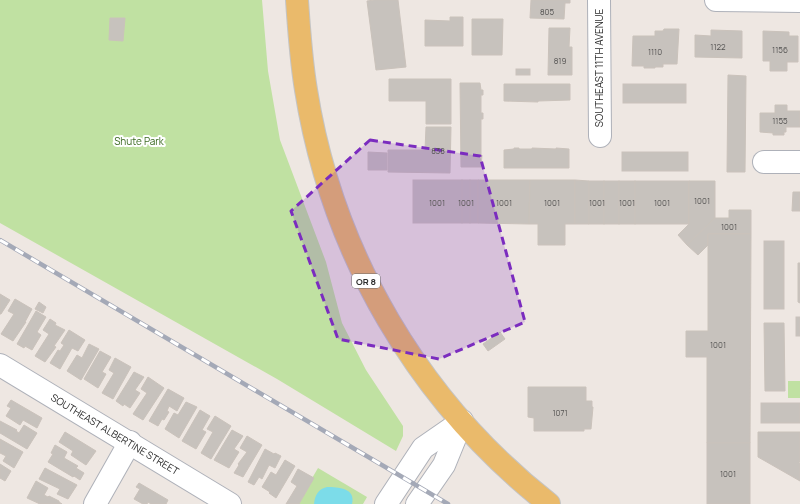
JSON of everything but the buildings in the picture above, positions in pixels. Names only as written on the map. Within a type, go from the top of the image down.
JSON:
[{"type":"main road","name":"OR 8","points":[[297,0],[302,60],[311,119],[323,169],[344,230],[356,259],[376,299],[406,349],[431,385],[462,421],[503,464],[549,504]]},
{"type":"street","name":"SOUTHEAST 11TH AVENUE","points":[[599,0],[600,136]]},
{"type":"street","points":[[716,0],[800,1]]},
{"type":"street","points":[[764,162],[800,162]]},
{"type":"street","name":"SOUTHEAST ALBERTINE STREET","points":[[0,365],[130,442],[230,504]]},
{"type":"street","points":[[386,504],[423,448],[462,421]]},
{"type":"street","points":[[417,504],[444,465],[462,421]]},
{"type":"street","points":[[95,504],[130,442]]},
{"type":"highlighted area","points":[[370,140],[480,156],[525,322],[439,359],[338,339],[291,211]]},
{"type":"green space","name":"Shute Park","points":[[0,0],[262,0],[268,71],[280,140],[326,262],[342,323],[366,370],[403,426],[403,436],[396,451],[277,379],[0,223]]},
{"type":"green space","points":[[788,381],[800,381],[800,398],[788,398]]},
{"type":"green space","points":[[318,468],[367,497],[363,504],[297,504]]},
{"type":"water","points":[[327,487],[341,488],[349,492],[353,499],[352,504],[314,504],[315,498],[321,489]]},
{"type":"railway","points":[[0,240],[448,504]]}]
